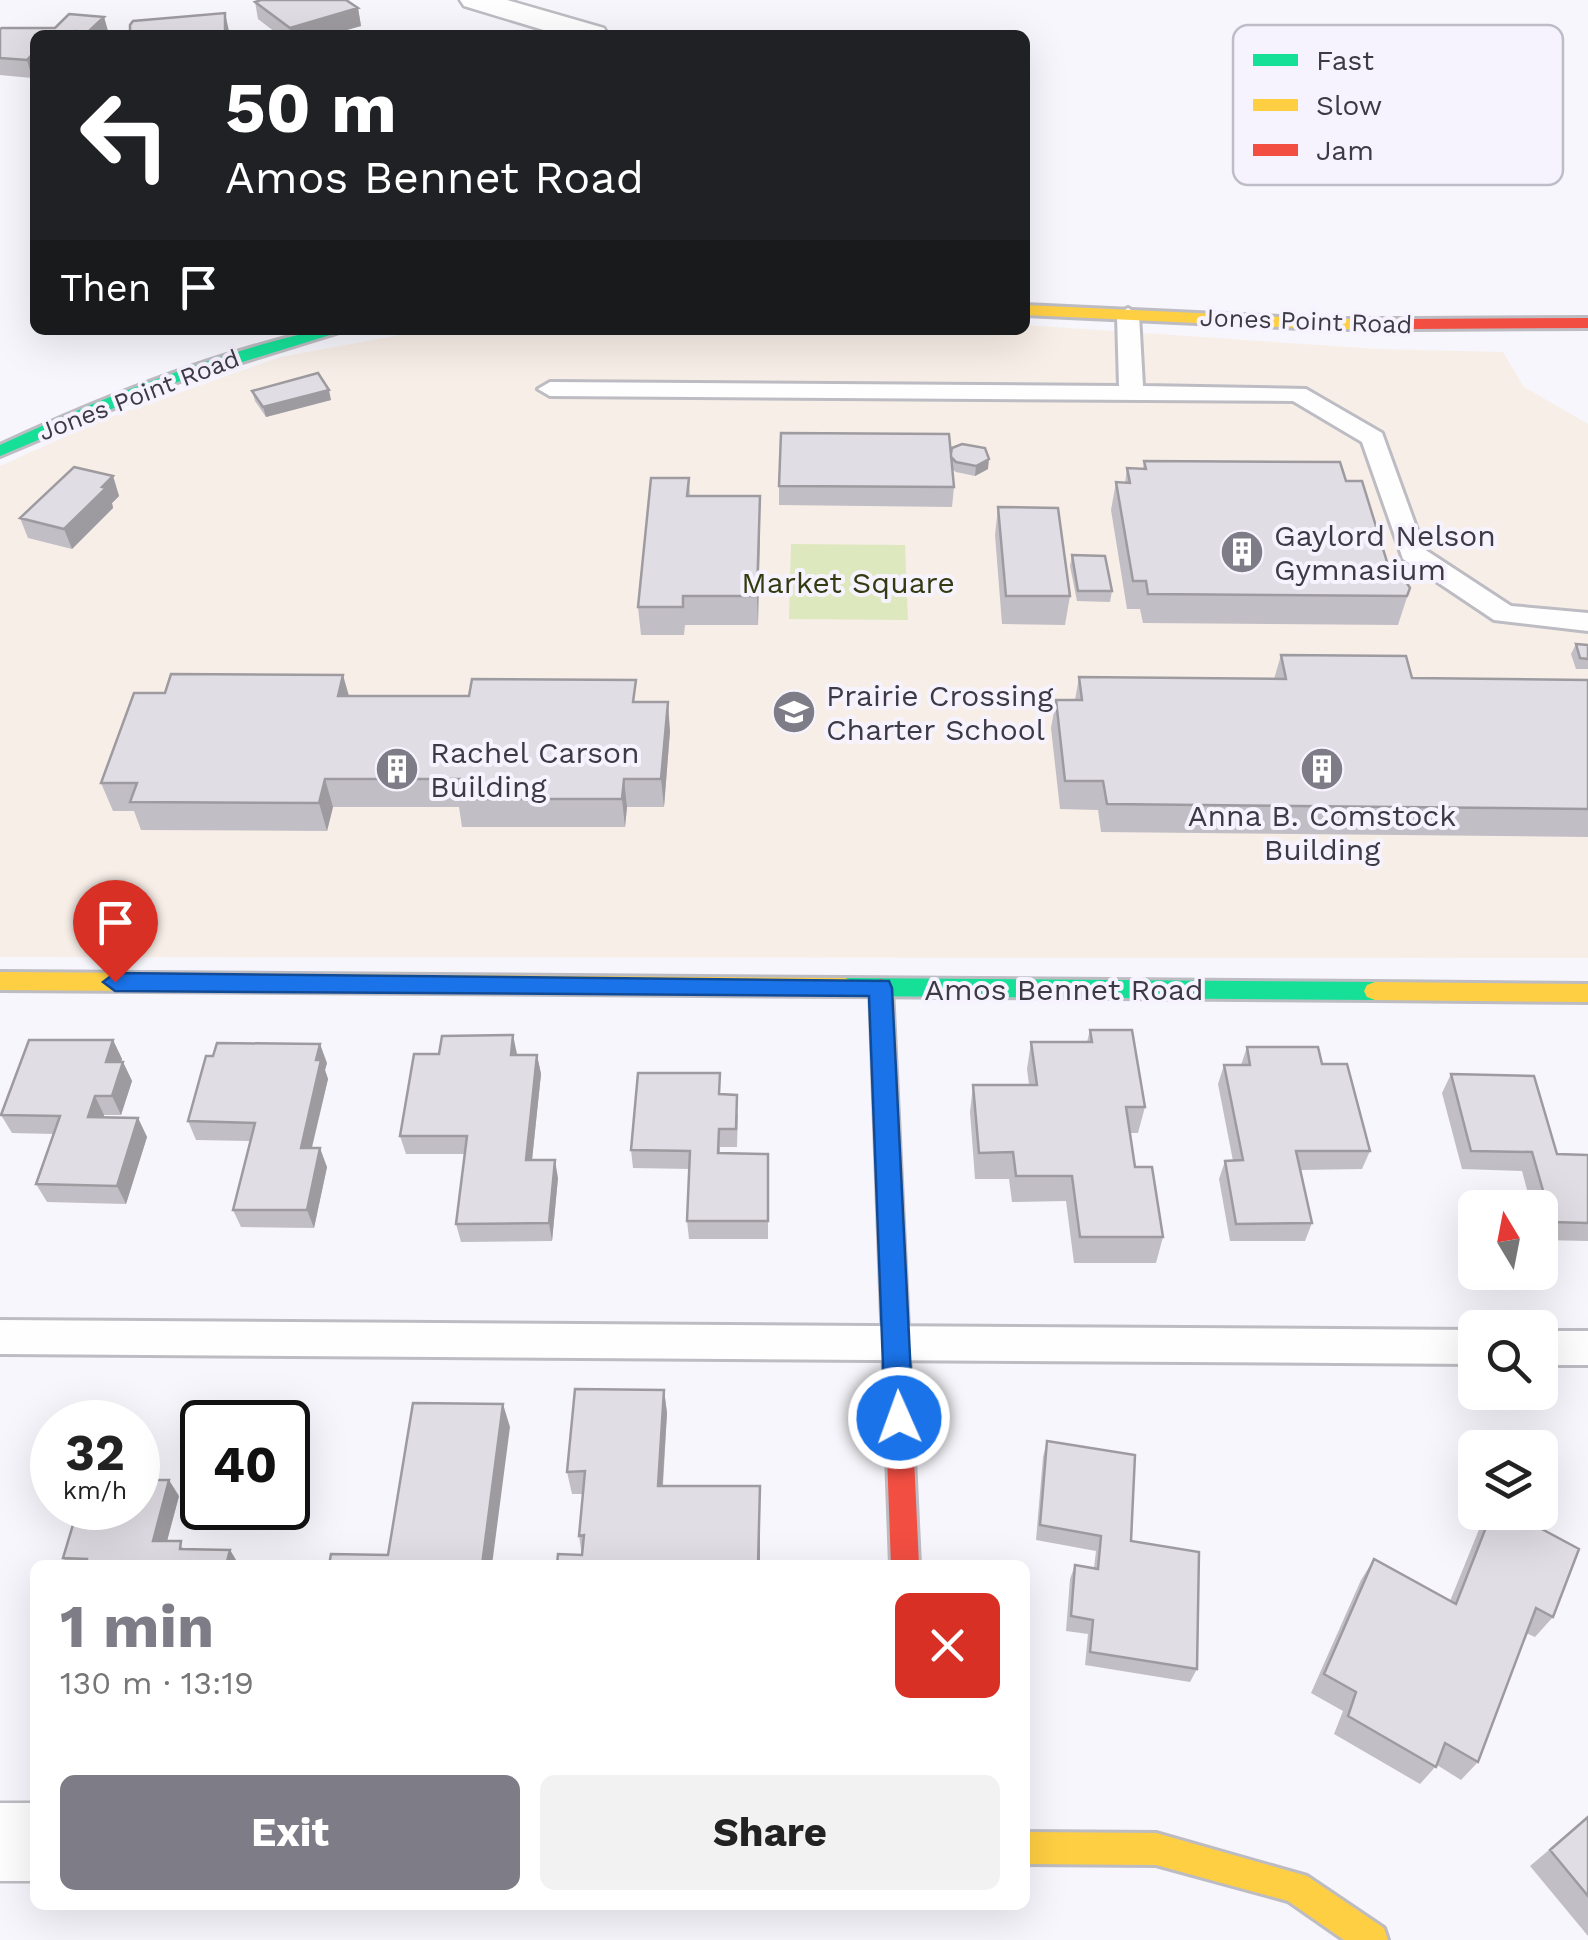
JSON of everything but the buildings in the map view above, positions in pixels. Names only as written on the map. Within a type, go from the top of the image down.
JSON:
[{"type":"street","points":[[475,0],[576,30]]},
{"type":"street","name":"Jones Point Road","points":[[1030,310],[1323,324],[1588,323]]},
{"type":"street","name":"Jones Point Road","points":[[0,451],[73,415],[203,366],[319,335]]},
{"type":"street","name":"Amos Bennet Road","points":[[0,981],[1588,993]]},
{"type":"street","points":[[880,988],[905,1560]]},
{"type":"street","points":[[0,1842],[30,1842]]},
{"type":"street","points":[[1030,1848],[1156,1849],[1296,1888],[1372,1940]]},
{"type":"lane","points":[[1128,315],[1131,393]]},
{"type":"lane","points":[[550,389],[1298,394],[1373,438],[1412,553],[1504,614],[1588,622]]},
{"type":"lane","points":[[0,1337],[1458,1348]]},
{"type":"lane","points":[[1558,1348],[1588,1348]]},
{"type":"shaded area","name":"Prairie Crossing Charter School","points":[[1030,325],[1378,349],[1503,352],[1524,387],[1588,424],[1588,958],[0,957],[0,466],[102,420],[280,357],[400,335],[1030,335]]},
{"type":"green space","name":"Market Square","points":[[791,544],[905,545],[908,620],[789,619]]},
{"type":"traffic: fast","points":[[0,451],[165,380],[316,335]]},
{"type":"traffic: fast","points":[[845,987],[1375,991]]},
{"type":"traffic: slow","points":[[1030,310],[1323,324],[1411,324]]},
{"type":"traffic: slow","points":[[0,981],[845,987]]},
{"type":"traffic: slow","points":[[1375,991],[1588,993]]},
{"type":"traffic: slow","points":[[1030,1848],[1156,1849],[1296,1887],[1372,1940]]},
{"type":"traffic: jam","points":[[1411,324],[1588,323]]},
{"type":"traffic: jam","points":[[881,988],[905,1560]]},
{"type":"place","name":"Gaylord Nelson Gymnasium","points":[[1242,552]]},
{"type":"place","name":"Prairie Crossing Charter School","points":[[794,712]]},
{"type":"place","name":"Rachel Carson Building","points":[[397,769]]},
{"type":"place","name":"Anna B. Comstock Building","points":[[1322,769]]},
{"type":"route","points":[[115,982],[880,988],[899,1418]]}]
